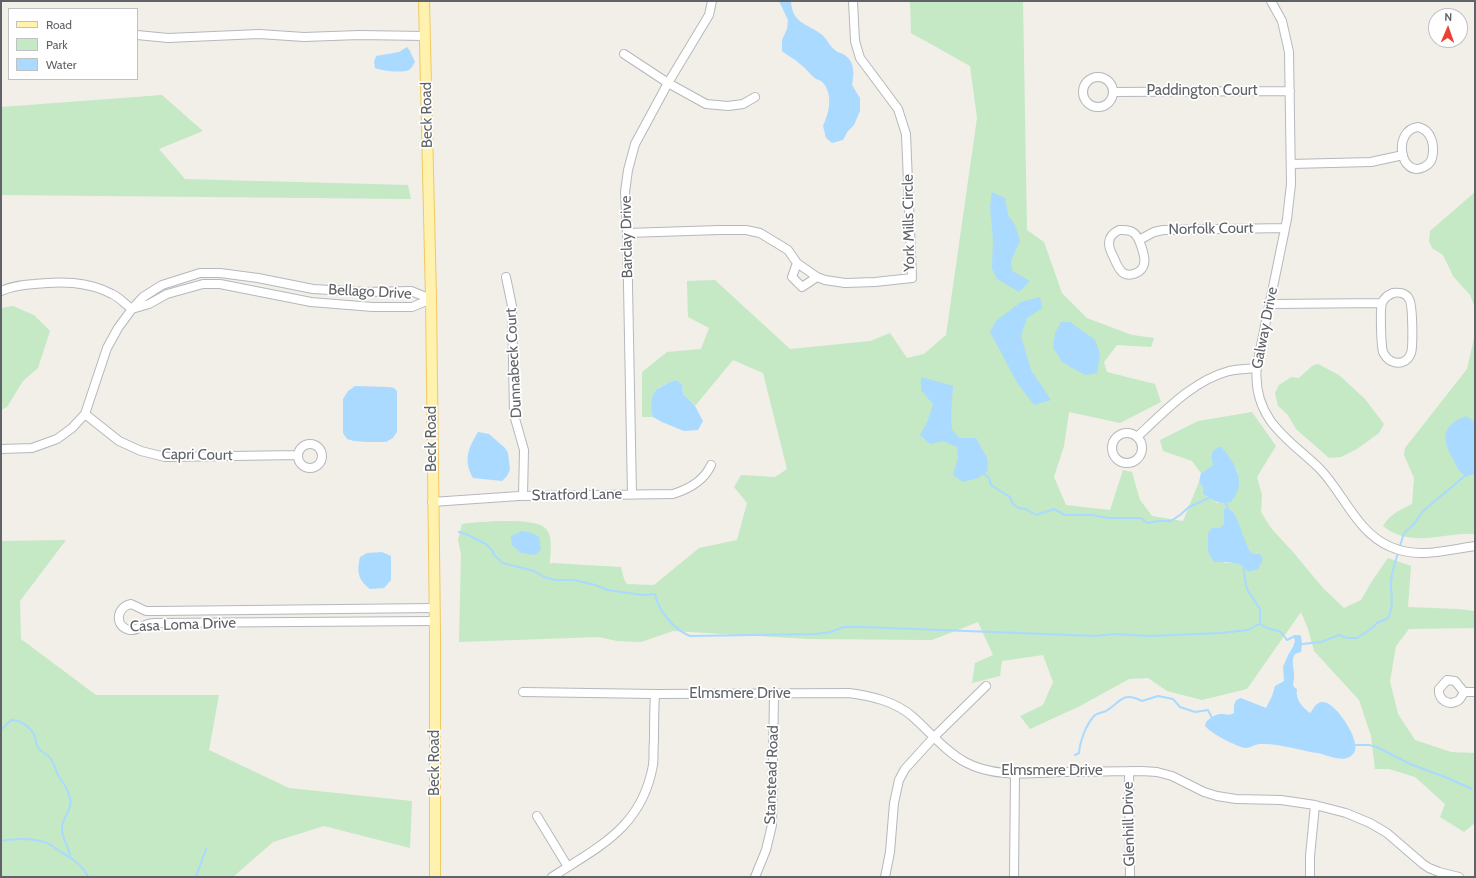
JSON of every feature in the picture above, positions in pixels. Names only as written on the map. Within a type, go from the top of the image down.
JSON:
[{"type":"main road","name":"Beck Road","points":[[424,1],[431,299],[435,877]]},
{"type":"street","name":"Barclay Drive","points":[[632,495],[625,192],[628,170],[635,144],[668,83],[709,15],[712,1]]},
{"type":"street","name":"York Mills Circle","points":[[627,233],[746,230],[760,233],[788,250],[798,263],[817,277],[826,280],[845,283],[875,282],[912,278],[906,134],[898,109],[860,58],[855,42],[853,1]]},
{"type":"street","name":"Galway Drive","points":[[1273,2],[1282,21],[1289,52],[1291,164],[1290,201],[1257,368],[1256,378],[1261,404],[1270,420],[1284,437],[1320,469],[1360,523],[1389,547],[1403,552],[1419,553],[1475,546]]},
{"type":"street","points":[[138,35],[168,38],[259,34],[304,37],[358,35],[425,36]]},
{"type":"street","points":[[624,54],[668,83],[706,104],[728,106],[743,104],[755,97]]},
{"type":"street","name":"Paddington Court","points":[[1113,92],[1290,91]]},
{"type":"street","points":[[1418,127],[1429,133],[1432,142],[1432,152],[1431,160],[1427,166],[1420,169],[1412,168],[1406,164],[1403,155],[1402,141],[1407,132],[1418,127]]},
{"type":"street","points":[[1291,164],[1371,162],[1403,155]]},
{"type":"street","name":"Norfolk Court","points":[[1139,240],[1154,232],[1163,230],[1285,228]]},
{"type":"street","points":[[1125,230],[1135,233],[1139,240],[1144,257],[1144,265],[1139,272],[1134,274],[1124,273],[1119,269],[1110,251],[1108,244],[1110,238],[1117,231],[1125,230]]},
{"type":"street","points":[[798,263],[792,277],[802,287],[817,277]]},
{"type":"street","name":"Bellago Drive","points":[[1,449],[32,448],[56,439],[72,428],[85,414],[107,348],[118,328],[143,297],[162,285],[200,273],[220,273],[258,278],[313,289],[365,292],[411,291],[431,299]]},
{"type":"street","name":"Dunnabeck Court","points":[[506,277],[512,306],[514,415],[524,450],[523,496]]},
{"type":"street","points":[[1,291],[12,286],[52,282],[74,282],[113,294],[132,309]]},
{"type":"street","name":"Bellago Drive","points":[[132,309],[149,304],[167,294],[203,284],[220,284],[311,302],[373,307],[412,307],[431,299]]},
{"type":"street","points":[[1396,292],[1406,296],[1410,301],[1412,308],[1412,350],[1408,359],[1401,362],[1392,362],[1384,353],[1382,345],[1382,303],[1385,298],[1396,292]]},
{"type":"street","points":[[1270,304],[1382,303]]},
{"type":"street","points":[[1137,437],[1180,398],[1200,384],[1229,371],[1257,368]]},
{"type":"street","name":"Capri Court","points":[[85,414],[119,441],[141,450],[166,457],[298,455]]},
{"type":"street","name":"Stratford Lane","points":[[432,502],[523,496],[673,494],[685,490],[707,474],[711,465]]},
{"type":"street","name":"Casa Loma Drive","points":[[434,608],[146,611],[131,604],[123,607],[118,618],[122,626],[133,630],[148,624],[157,623],[434,621]]},
{"type":"street","points":[[885,877],[890,852],[894,803],[899,780],[905,769],[934,737],[986,686]]},
{"type":"street","name":"Elmsmere Drive","points":[[524,692],[655,694],[849,693],[867,695],[899,706],[912,715],[954,755],[967,763],[992,771],[1015,774],[1129,771],[1157,772],[1172,776],[1204,792],[1222,797],[1236,799],[1281,800],[1315,805],[1346,813],[1370,823],[1395,838],[1423,864],[1439,872],[1459,877]]},
{"type":"street","points":[[1464,692],[1475,692]]},
{"type":"street","points":[[552,877],[593,851],[616,834],[632,817],[645,795],[653,764],[655,694]]},
{"type":"street","name":"Stanstead Road","points":[[755,877],[766,850],[772,825],[774,694]]},
{"type":"street","name":"Glenhill Drive","points":[[1129,771],[1130,877]]},
{"type":"street","points":[[1014,877],[1015,774]]},
{"type":"street","points":[[1310,877],[1310,856],[1315,805]]},
{"type":"street","points":[[537,816],[568,867]]},
{"type":"green space","points":[[910,1],[1023,1],[1027,230],[1044,242],[1062,293],[1087,318],[1132,335],[1154,338],[1151,347],[1117,345],[1104,362],[1107,372],[1155,384],[1161,402],[1120,423],[1069,412],[1064,446],[1054,477],[1066,505],[1110,510],[1123,470],[1132,472],[1140,500],[1152,516],[1183,521],[1199,482],[1203,488],[1203,494],[1217,503],[1231,502],[1238,472],[1221,446],[1213,465],[1201,473],[1192,461],[1163,451],[1160,440],[1198,421],[1252,412],[1276,446],[1257,477],[1262,495],[1261,512],[1271,528],[1323,588],[1344,608],[1361,600],[1388,558],[1411,566],[1408,607],[1475,611],[1475,628],[1409,629],[1396,646],[1390,681],[1398,714],[1415,740],[1451,752],[1475,753],[1475,823],[1464,832],[1440,817],[1445,804],[1415,777],[1389,769],[1375,769],[1371,736],[1359,700],[1314,651],[1308,629],[1301,612],[1247,689],[1202,700],[1167,691],[1148,678],[1129,679],[1080,706],[1030,729],[1020,716],[1043,705],[1053,682],[1043,655],[1002,661],[1000,676],[972,683],[975,663],[993,655],[978,622],[932,640],[808,639],[673,631],[641,642],[617,641],[599,637],[459,642],[461,555],[458,540],[462,524],[505,521],[530,522],[545,528],[550,535],[550,564],[621,567],[627,584],[654,585],[699,548],[737,540],[747,503],[734,487],[741,475],[775,477],[787,469],[763,373],[733,360],[695,406],[683,394],[682,384],[676,380],[659,387],[652,408],[653,417],[642,417],[642,372],[667,352],[701,349],[709,328],[688,317],[687,281],[715,280],[790,349],[870,341],[890,333],[907,358],[924,354],[946,335],[977,118],[970,66],[911,33]],"holes":[[[1224,508],[1233,511],[1243,538],[1251,553],[1260,554],[1246,568],[1236,563],[1225,563],[1208,552],[1212,528],[1220,528],[1224,523]]]},
{"type":"green space","points":[[162,95],[203,131],[159,149],[185,179],[408,185],[411,199],[1,195],[1,107]]},
{"type":"green space","points":[[1475,192],[1475,308],[1470,295],[1453,276],[1443,255],[1432,248],[1429,241],[1430,231]]},
{"type":"green space","points":[[13,306],[34,315],[50,331],[38,368],[23,381],[7,407],[1,410],[1,308]]},
{"type":"green space","points":[[1475,334],[1475,534],[1416,538],[1405,537],[1394,533],[1383,526],[1392,515],[1412,504],[1414,478],[1404,455],[1405,448],[1467,369]]},
{"type":"green space","points":[[1318,364],[1339,375],[1365,399],[1384,424],[1379,433],[1357,449],[1341,457],[1329,458],[1296,429],[1287,414],[1278,406],[1275,393],[1279,385],[1291,377],[1299,378],[1312,366]]},
{"type":"green space","points":[[66,540],[20,601],[21,639],[96,695],[219,695],[209,750],[289,788],[412,801],[410,848],[324,826],[273,842],[233,877],[1,877],[1,541]]},
{"type":"water","points":[[779,1],[791,1],[794,14],[797,18],[823,36],[833,48],[845,55],[851,62],[853,73],[852,85],[860,98],[860,111],[854,125],[848,131],[843,140],[832,143],[826,138],[823,126],[827,116],[829,99],[827,89],[824,84],[816,79],[798,62],[782,51],[782,40],[787,29],[788,20]]},
{"type":"water","points":[[407,47],[415,62],[409,70],[392,71],[375,68],[374,62],[376,56],[399,52]]},
{"type":"water","points":[[992,192],[1005,198],[1008,215],[1015,225],[1020,241],[1011,261],[1012,271],[1030,281],[1019,292],[997,279],[992,269],[993,240],[990,207]]},
{"type":"water","points":[[1040,297],[1042,308],[1027,318],[1021,336],[1031,370],[1051,400],[1034,405],[1018,384],[990,332],[996,321],[1021,302]]},
{"type":"water","points":[[1061,322],[1070,322],[1095,340],[1100,354],[1097,373],[1085,375],[1062,362],[1053,347],[1055,333]]},
{"type":"water","points":[[921,377],[953,386],[951,415],[952,430],[960,438],[976,438],[987,458],[988,471],[978,478],[963,482],[953,475],[958,457],[957,447],[943,441],[930,444],[920,435],[928,420],[933,404],[921,390]]},
{"type":"water","points":[[676,380],[682,384],[683,394],[695,406],[703,421],[698,430],[684,431],[653,417],[652,402],[655,392],[663,386]]},
{"type":"water","points":[[355,386],[389,387],[394,388],[397,391],[397,432],[393,438],[386,442],[354,441],[347,439],[343,433],[343,399],[348,391]]},
{"type":"water","points":[[1466,416],[1475,422],[1475,474],[1466,476],[1459,471],[1449,451],[1446,433],[1452,424]]},
{"type":"water","points":[[478,432],[489,434],[505,448],[508,453],[510,470],[502,481],[473,478],[470,472],[468,466],[469,449]]},
{"type":"water","points":[[1221,446],[1235,466],[1239,480],[1239,487],[1236,495],[1231,502],[1226,503],[1216,502],[1203,494],[1203,488],[1199,482],[1201,473],[1213,465],[1213,451]]},
{"type":"water","points":[[1224,508],[1233,511],[1251,553],[1260,554],[1263,559],[1258,569],[1248,572],[1245,568],[1237,564],[1228,562],[1214,562],[1208,552],[1208,533],[1212,528],[1220,528],[1224,523]]},
{"type":"water","points":[[522,531],[532,533],[539,537],[541,550],[535,555],[521,553],[512,545],[511,536]]},
{"type":"water","points":[[382,552],[391,556],[391,580],[384,588],[370,589],[360,578],[358,566],[360,557],[367,553]]},
{"type":"water","points":[[1293,635],[1301,636],[1302,644],[1301,652],[1295,654],[1293,660],[1293,684],[1297,689],[1298,699],[1304,708],[1310,713],[1316,704],[1323,702],[1334,708],[1341,715],[1354,740],[1354,753],[1350,757],[1341,759],[1288,747],[1267,744],[1258,744],[1245,748],[1213,733],[1205,726],[1206,722],[1215,715],[1229,715],[1234,713],[1235,702],[1241,698],[1266,708],[1275,686],[1284,681],[1283,667],[1295,641]]},
{"type":"waterway","points":[[984,474],[989,478],[991,485],[1010,497],[1013,504],[1036,515],[1054,509],[1065,515],[1092,515],[1109,518],[1141,518],[1147,523],[1171,521],[1189,507],[1209,498]]},
{"type":"waterway","points":[[1399,549],[1404,533],[1415,523],[1422,512],[1466,475]]},
{"type":"waterway","points":[[1226,503],[1228,510]]},
{"type":"waterway","points":[[459,532],[486,544],[495,556],[503,563],[534,571],[544,577],[555,580],[574,580],[608,590],[642,595],[655,594],[663,613],[678,629],[690,636],[815,634],[831,632],[843,627],[1096,636],[1114,634],[1149,636],[1221,633],[1248,630],[1260,624],[1267,628],[1281,632],[1287,640],[1293,637]]},
{"type":"waterway","points":[[1302,644],[1321,642],[1339,635],[1347,638],[1357,638],[1377,623],[1388,618],[1392,606],[1391,584],[1393,568],[1398,553]]},
{"type":"waterway","points":[[1243,565],[1248,591],[1260,609],[1260,624]]},
{"type":"waterway","points":[[1075,755],[1079,753],[1084,733],[1094,716],[1106,711],[1126,697],[1135,698],[1142,701],[1158,696],[1173,699],[1180,707],[1195,712],[1208,710],[1212,718]]},
{"type":"waterway","points":[[1,730],[11,720],[18,721],[25,725],[33,733],[38,748],[49,756],[53,762],[58,775],[65,785],[71,803],[62,824],[62,832],[70,853],[70,857]]},
{"type":"waterway","points":[[1356,745],[1369,745],[1377,747],[1410,764],[1472,789]]},
{"type":"waterway","points":[[1,841],[24,839],[37,840],[47,843],[76,862],[86,872],[88,877]]},
{"type":"waterway","points":[[196,877],[206,849]]}]
